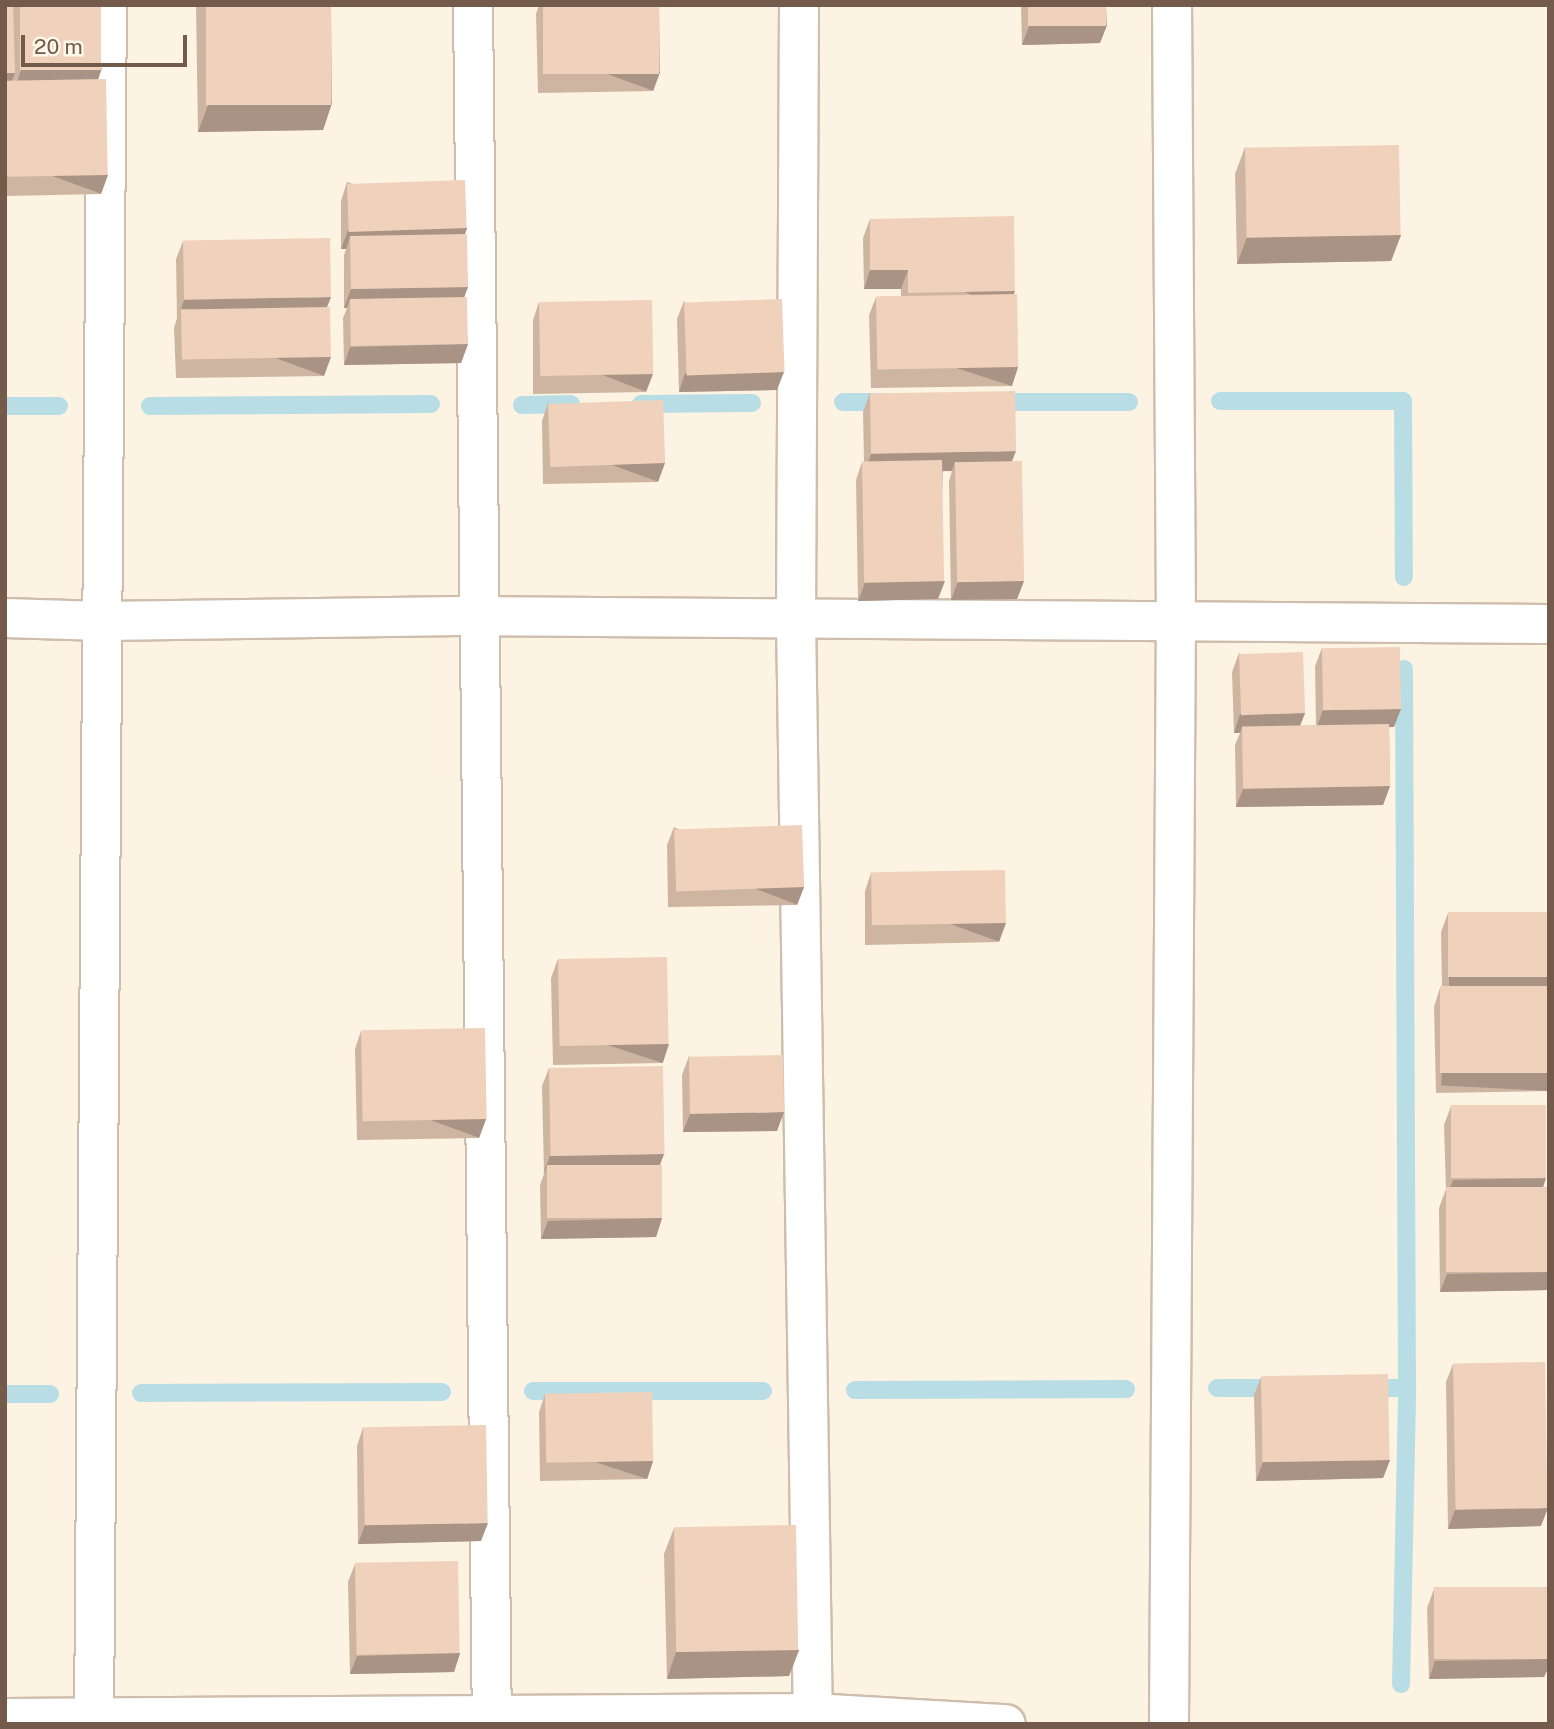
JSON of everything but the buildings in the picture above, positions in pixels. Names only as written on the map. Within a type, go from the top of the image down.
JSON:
[{"type":"street","points":[[94,1720],[107,5]]},
{"type":"street","points":[[473,5],[492,1721]]},
{"type":"street","points":[[799,5],[796,619],[813,1718]]},
{"type":"street","points":[[1169,1724],[1176,620],[1172,5]]},
{"type":"street","points":[[5,618],[103,621],[478,616],[1549,624]]},
{"type":"street","points":[[5,1718],[492,1721],[813,1718],[1006,1724]]},
{"type":"waterway","points":[[1220,401],[1403,401],[1404,577]]},
{"type":"waterway","points":[[843,402],[888,402]]},
{"type":"waterway","points":[[993,402],[1129,402]]},
{"type":"waterway","points":[[641,404],[752,403]]},
{"type":"waterway","points":[[150,406],[431,404]]},
{"type":"waterway","points":[[522,405],[571,404]]},
{"type":"waterway","points":[[5,406],[59,406]]},
{"type":"waterway","points":[[1364,1388],[1407,1388],[1404,669]]},
{"type":"waterway","points":[[1217,1388],[1280,1388]]},
{"type":"waterway","points":[[1401,1684],[1407,1388]]},
{"type":"waterway","points":[[855,1390],[1126,1389]]},
{"type":"waterway","points":[[533,1391],[763,1391]]},
{"type":"waterway","points":[[141,1393],[442,1392]]},
{"type":"waterway","points":[[5,1394],[50,1394]]}]
